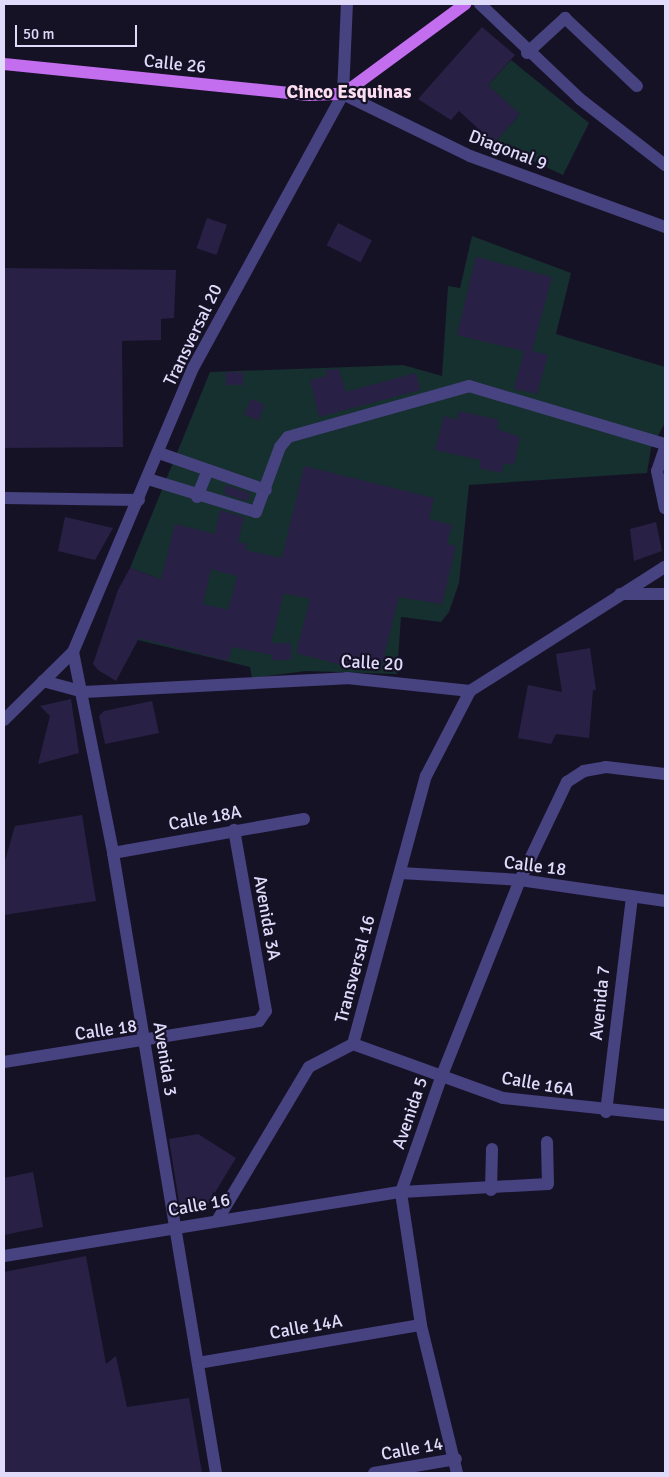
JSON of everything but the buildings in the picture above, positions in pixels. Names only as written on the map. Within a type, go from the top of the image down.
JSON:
[{"type":"main road","name":"Transversal 20","points":[[343,94],[465,4]]},
{"type":"main road","name":"Calle 26","points":[[4,64],[308,95],[343,94]]},
{"type":"street","points":[[343,94],[347,4]]},
{"type":"street","points":[[480,4],[527,52],[632,142],[665,165]]},
{"type":"street","points":[[527,52],[565,18],[637,86]]},
{"type":"street","name":"Diagonal 9","points":[[343,94],[470,156],[665,227]]},
{"type":"street","name":"Transversal 20","points":[[4,720],[73,652],[197,360],[343,94]]},
{"type":"street","points":[[148,479],[198,497],[256,512],[266,490],[280,447],[288,437],[469,386],[665,444]]},
{"type":"street","points":[[665,448],[657,470],[665,508]]},
{"type":"street","points":[[159,453],[207,472],[266,490]]},
{"type":"street","points":[[198,497],[207,472]]},
{"type":"street","points":[[4,498],[139,500]]},
{"type":"street","points":[[470,691],[619,594],[665,567]]},
{"type":"street","points":[[619,594],[665,594]]},
{"type":"street","name":"Avenida 3","points":[[73,652],[84,692],[114,853],[216,1473]]},
{"type":"street","name":"Calle 20","points":[[43,681],[84,692],[348,678],[470,691]]},
{"type":"street","name":"Transversal 16","points":[[218,1219],[309,1067],[353,1044],[426,776],[470,691]]},
{"type":"street","name":"Avenida 5","points":[[457,1473],[456,1459],[421,1325],[402,1192],[442,1075],[520,880],[567,782],[584,771],[606,767],[665,774]]},
{"type":"street","name":"Calle 18A","points":[[114,853],[234,830],[304,819]]},
{"type":"street","name":"Avenida 3A","points":[[234,830],[266,1011]]},
{"type":"street","name":"Calle 18","points":[[400,873],[520,880],[665,901]]},
{"type":"street","name":"Avenida 7","points":[[606,1112],[632,897]]},
{"type":"street","name":"Calle 18","points":[[4,1062],[145,1043],[246,1026],[258,1021],[266,1011]]},
{"type":"street","name":"Calle 16A","points":[[353,1044],[502,1098],[606,1112],[665,1115]]},
{"type":"street","name":"Calle 16","points":[[4,1256],[218,1219],[402,1192],[491,1190],[548,1184],[547,1142]]},
{"type":"street","points":[[491,1190],[492,1148]]},
{"type":"street","name":"Calle 14A","points":[[198,1363],[421,1325]]},
{"type":"street","name":"Calle 14","points":[[374,1473],[456,1459]]},
{"type":"green space","points":[[511,60],[589,123],[563,175],[494,143],[519,115],[488,85]]},
{"type":"green space","points":[[472,236],[571,273],[556,334],[665,367],[665,423],[651,448],[647,473],[469,485],[459,583],[449,612],[441,622],[401,617],[397,674],[306,671],[252,678],[250,667],[138,640],[155,577],[130,568],[210,372],[403,365],[442,376],[448,286],[460,288]]},
{"type":"district","name":"Cinco Esquinas","points":[[349,93]]}]
